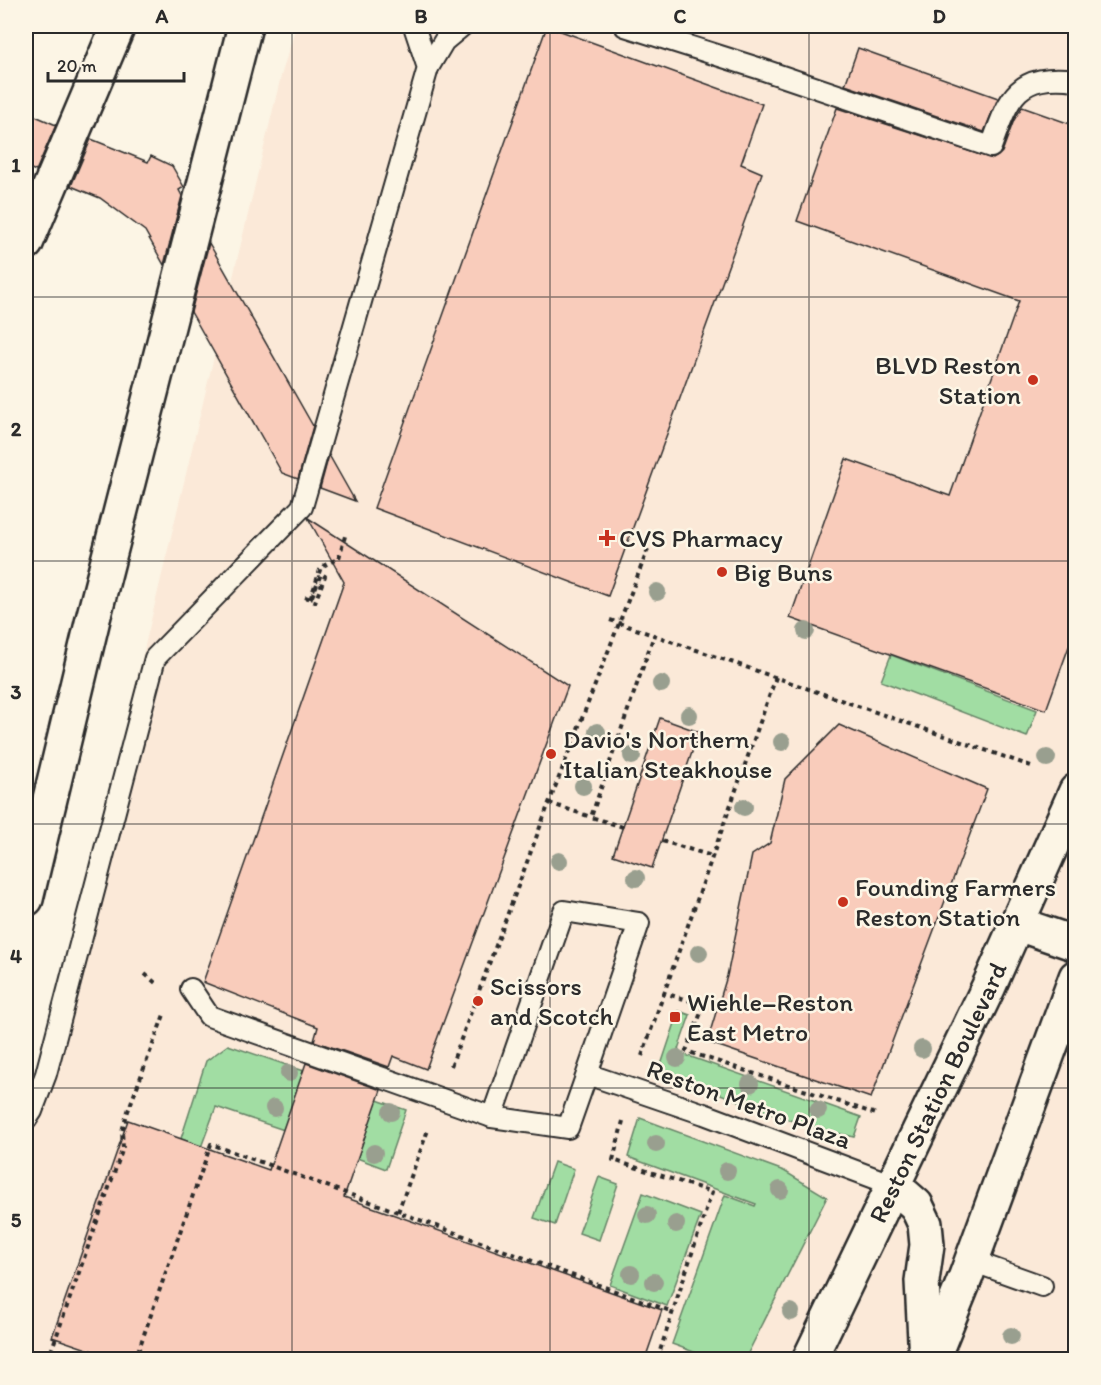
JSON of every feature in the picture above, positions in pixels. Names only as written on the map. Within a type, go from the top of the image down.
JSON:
[{"type":"main road","points":[[26,243],[118,26]]},
{"type":"main road","points":[[26,899],[93,619],[245,26]]},
{"type":"main road","name":"Reston Station Boulevard","points":[[810,1359],[1018,924],[1076,791]]},
{"type":"main road","points":[[1018,924],[1076,944]]},
{"type":"main road","points":[[932,1359],[972,1261],[1076,977]]},
{"type":"main road","points":[[893,1185],[916,1205],[925,1224],[927,1245],[922,1281],[927,1359]]},
{"type":"lane","points":[[414,26],[428,68]]},
{"type":"lane","points":[[26,1120],[32,1111],[46,1074],[155,658],[302,507],[428,68],[444,41],[462,26]]},
{"type":"lane","points":[[625,26],[750,65],[991,147],[1004,109],[1026,83],[1053,77],[1076,80]]},
{"type":"lane","points":[[191,989],[209,1016],[492,1117],[568,1128],[639,923],[564,911],[492,1117]]},
{"type":"lane","name":"Reston Metro Plaza","points":[[587,1074],[704,1114],[893,1185]]},
{"type":"lane","points":[[972,1261],[1042,1286]]},
{"type":"path","points":[[305,597],[311,599],[321,574],[325,576],[315,602],[310,600],[313,591],[316,583],[319,574],[321,567],[339,558],[345,536]]},
{"type":"path","points":[[398,1212],[549,803],[648,549]]},
{"type":"path","points":[[610,620],[1031,766]]},
{"type":"path","points":[[591,817],[654,635]]},
{"type":"path","points":[[657,1359],[712,1192],[613,1160],[631,1090],[776,677]]},
{"type":"path","points":[[549,803],[623,827]]},
{"type":"path","points":[[662,841],[712,856]]},
{"type":"path","points":[[664,993],[704,1005],[686,1051],[876,1114]]},
{"type":"path","points":[[48,1359],[123,1148],[122,1131],[163,1018]]},
{"type":"path","points":[[135,1359],[211,1144],[673,1312]]},
{"type":"shaded area","points":[[296,26],[1075,26],[1075,1359],[26,1360],[26,1144],[281,76]]},
{"type":"green space","points":[[891,655],[1037,710],[1027,737],[881,681]]},
{"type":"green space","points":[[679,1011],[690,1015],[677,1052],[861,1117],[854,1137],[803,1125],[659,1071]]},
{"type":"green space","points":[[228,1045],[304,1071],[284,1130],[216,1107],[197,1158],[175,1157],[206,1061]]},
{"type":"green space","points":[[377,1100],[406,1110],[386,1169],[357,1158]]},
{"type":"green space","points":[[640,1118],[784,1171],[827,1197],[745,1359],[713,1359],[672,1344],[725,1195],[755,1206],[756,1204],[628,1157]]},
{"type":"green space","points":[[554,1162],[574,1169],[555,1225],[534,1218]]},
{"type":"green space","points":[[599,1177],[618,1184],[599,1240],[579,1233]]},
{"type":"green space","points":[[643,1193],[701,1215],[667,1306],[610,1285]]},
{"type":"building","points":[[547,26],[762,104],[741,164],[762,173],[608,596],[374,508]]},
{"type":"building","points":[[858,48],[998,98],[984,132],[845,85]]},
{"type":"building","name":"BLVD Reston Station","points":[[1022,107],[1076,126],[1076,627],[1046,710],[790,618],[846,459],[950,496],[1019,301],[797,221],[837,108],[993,159],[1002,152],[1014,120]]},
{"type":"building","points":[[26,112],[56,125],[36,171],[26,167]]},
{"type":"building","points":[[91,139],[148,162],[151,156],[172,166],[184,187],[179,190],[182,196],[164,265],[145,231],[100,198],[71,186]]},
{"type":"building","points":[[209,243],[313,426],[298,479],[282,473],[191,312]]},
{"type":"building","points":[[329,455],[355,501],[320,488]]},
{"type":"building","points":[[308,518],[568,686],[426,1069],[393,1056],[389,1067],[314,1041],[318,1027],[203,982],[344,582]]},
{"type":"building","points":[[660,718],[699,732],[652,868],[613,855]]},
{"type":"building","name":"Founding Farmers Reston Station","points":[[839,725],[987,789],[871,1098],[707,1042],[727,976],[752,855],[770,843],[785,779]]},
{"type":"building","points":[[306,1063],[381,1090],[344,1197],[662,1310],[645,1359],[116,1359],[52,1337],[128,1120],[269,1170]]},
{"type":"place","name":"BLVD Reston Station","points":[[1033,380]]},
{"type":"place","name":"CVS Pharmacy","points":[[607,538]]},
{"type":"place","name":"Big Buns","points":[[722,572]]},
{"type":"place","name":"Davio's Northern Italian Steakhouse","points":[[551,754]]},
{"type":"place","name":"Founding Farmers Reston Station","points":[[843,902]]},
{"type":"place","name":"Scissors and Scotch","points":[[478,1001]]},
{"type":"place","name":"Wiehle–Reston East Metro","points":[[675,1017]]}]
